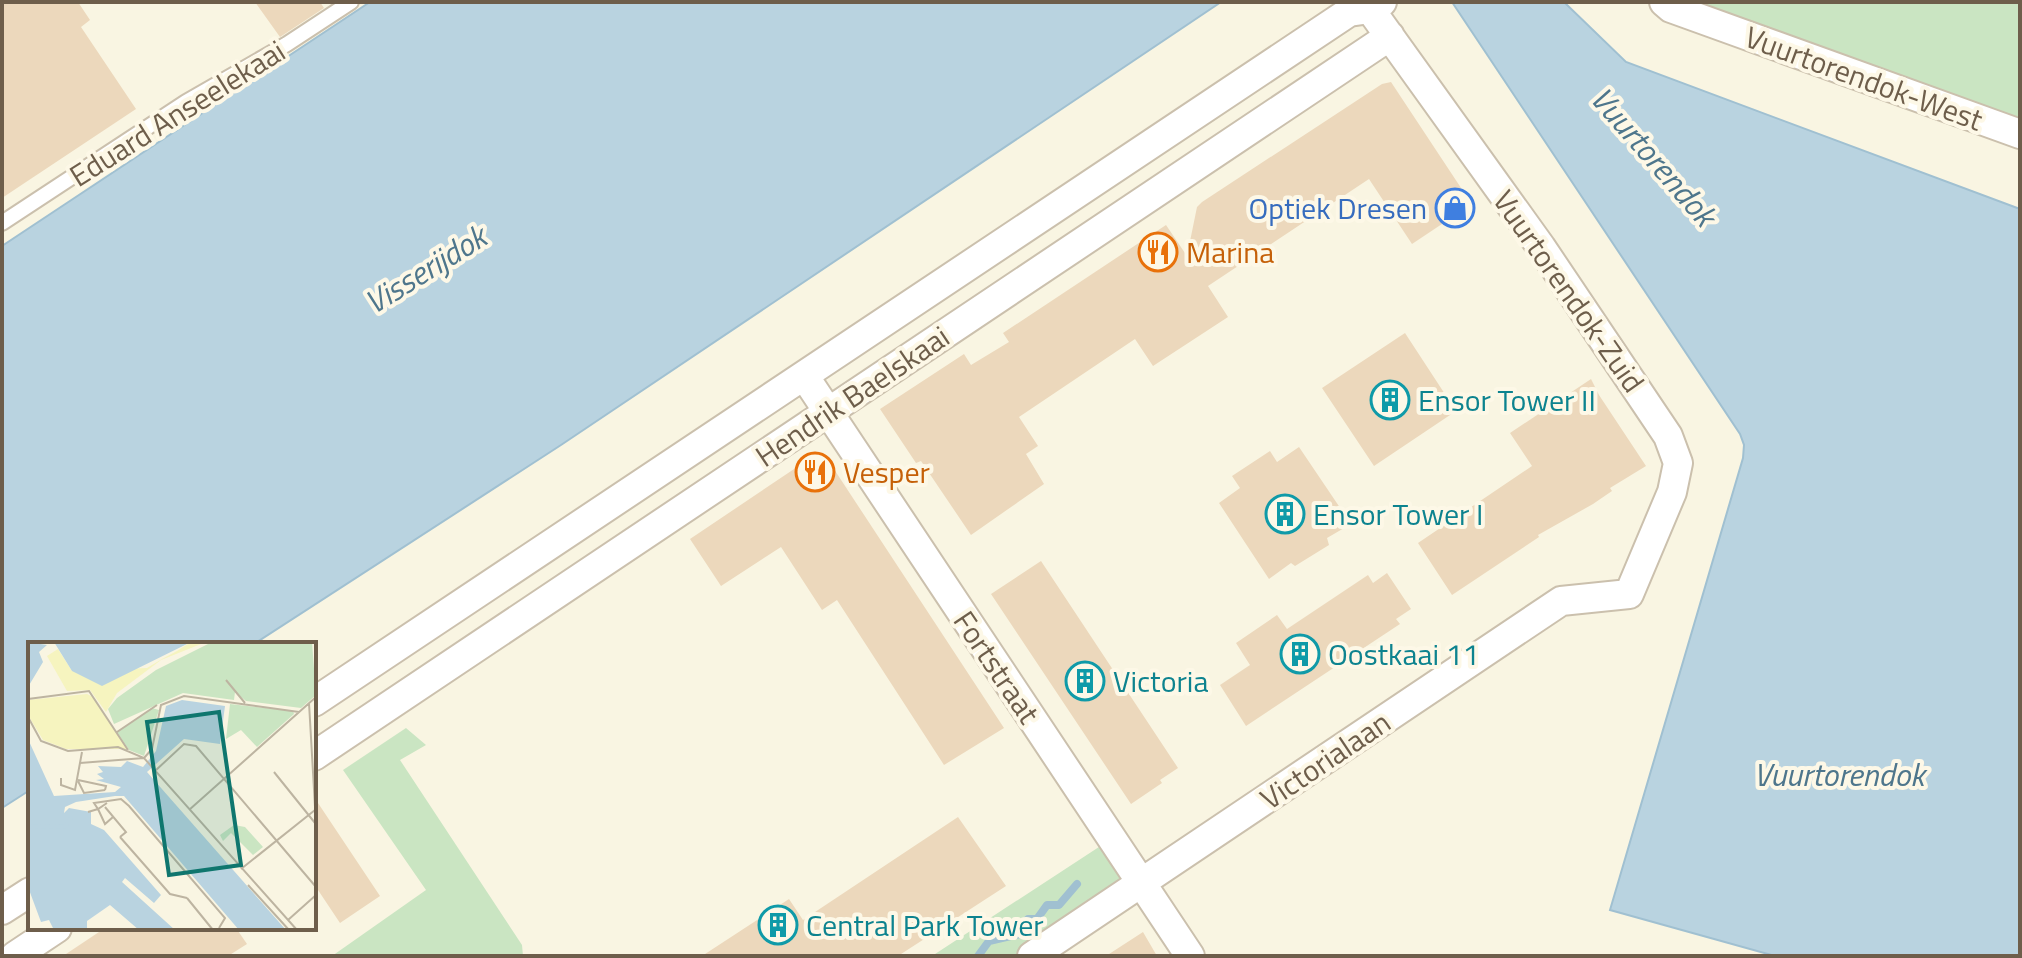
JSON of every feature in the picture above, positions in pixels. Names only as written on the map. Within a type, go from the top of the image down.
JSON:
[{"type":"street","name":"Vuurtorendok-West","points":[[1664,2],[1671,8],[2020,134]]},
{"type":"street","name":"Vuurtorendok-Zuid","points":[[1376,5],[1390,36],[1541,247],[1668,436],[1678,463],[1672,492],[1629,594]]},
{"type":"street","name":"Hendrik Baelskaai","points":[[316,701],[1349,12],[1376,5]]},
{"type":"street","name":"Hendrik Baelskaai","points":[[316,755],[1390,36]]},
{"type":"street","name":"Fortstraat","points":[[805,377],[1190,956]]},
{"type":"street","name":"Victorialaan","points":[[1032,956],[1561,601],[1629,594]]},
{"type":"street","points":[[2,910],[28,893]]},
{"type":"street","points":[[15,956],[54,930]]},
{"type":"lane","name":"Eduard Anseelekaai","points":[[2,223],[186,102],[287,44],[351,2]]},
{"type":"green space","points":[[1693,2],[2020,2],[2020,123]]},
{"type":"green space","points":[[406,728],[426,745],[400,760],[522,945],[523,956],[332,956],[426,890],[343,770]]},
{"type":"green space","points":[[1102,845],[1129,884],[1019,956],[932,956]]},
{"type":"water","name":"Visserijdok","points":[[370,2],[1221,2],[561,445],[257,642],[28,642],[28,791],[2,808],[2,246]]},
{"type":"water","name":"Vuurtorendok","points":[[1452,2],[1564,2],[1626,62],[2020,209],[2020,956],[1775,956],[1610,910],[1743,458],[1744,445],[1740,434]]},
{"type":"building","points":[[2,2],[78,2],[90,20],[81,27],[136,109],[2,198]]},
{"type":"building","points":[[255,2],[320,2],[324,8],[280,37]]},
{"type":"building","points":[[1391,82],[1469,200],[1466,208],[1412,244],[1369,179],[1208,286],[1228,317],[1153,366],[1135,339],[1019,417],[1038,446],[1026,454],[1044,484],[971,535],[921,461],[916,463],[880,409],[964,354],[971,365],[1009,342],[1003,333],[1166,225],[1187,256],[1197,207],[1202,202],[1382,84]]},
{"type":"building","name":"Ensor Tower II","points":[[1405,333],[1456,411],[1374,466],[1322,388]]},
{"type":"building","points":[[1591,379],[1646,466],[1452,595],[1418,543],[1532,466],[1510,433]]},
{"type":"building","name":"Ensor Tower I","points":[[1299,447],[1351,524],[1327,538],[1329,545],[1295,566],[1291,563],[1269,579],[1219,503],[1240,488],[1232,476],[1270,451],[1277,462]]},
{"type":"building","points":[[815,455],[826,457],[1004,728],[944,765],[837,600],[822,610],[781,547],[721,586],[690,539]]},
{"type":"building","name":"Victoria","points":[[1041,561],[1178,768],[1131,804],[991,594]]},
{"type":"building","name":"Oostkaai 11","points":[[1387,573],[1411,609],[1396,619],[1400,624],[1246,726],[1220,685],[1250,665],[1236,643],[1277,615],[1287,629],[1368,575],[1373,583]]},
{"type":"building","points":[[316,800],[380,896],[340,923],[316,887]]},
{"type":"building","points":[[958,817],[1006,886],[898,956],[702,956],[789,899],[803,920]]},
{"type":"building","points":[[102,930],[237,930],[247,944],[228,956],[63,956]]},
{"type":"building","points":[[1143,932],[1157,956],[1106,956]]},
{"type":"waterway","points":[[978,956],[989,941],[1020,934],[1022,925],[1028,919],[1037,919],[1047,905],[1059,905],[1077,884]]},
{"type":"place","name":"Optiek Dresen","points":[[1455,208]]},
{"type":"place","name":"Marina","points":[[1158,252]]},
{"type":"place","name":"Ensor Tower II","points":[[1390,400]]},
{"type":"place","name":"Vesper","points":[[815,472]]},
{"type":"place","name":"Ensor Tower I","points":[[1285,514]]},
{"type":"place","name":"Oostkaai 11","points":[[1300,654]]},
{"type":"place","name":"Victoria","points":[[1085,681]]},
{"type":"place","name":"Central Park Tower","points":[[778,925]]}]
